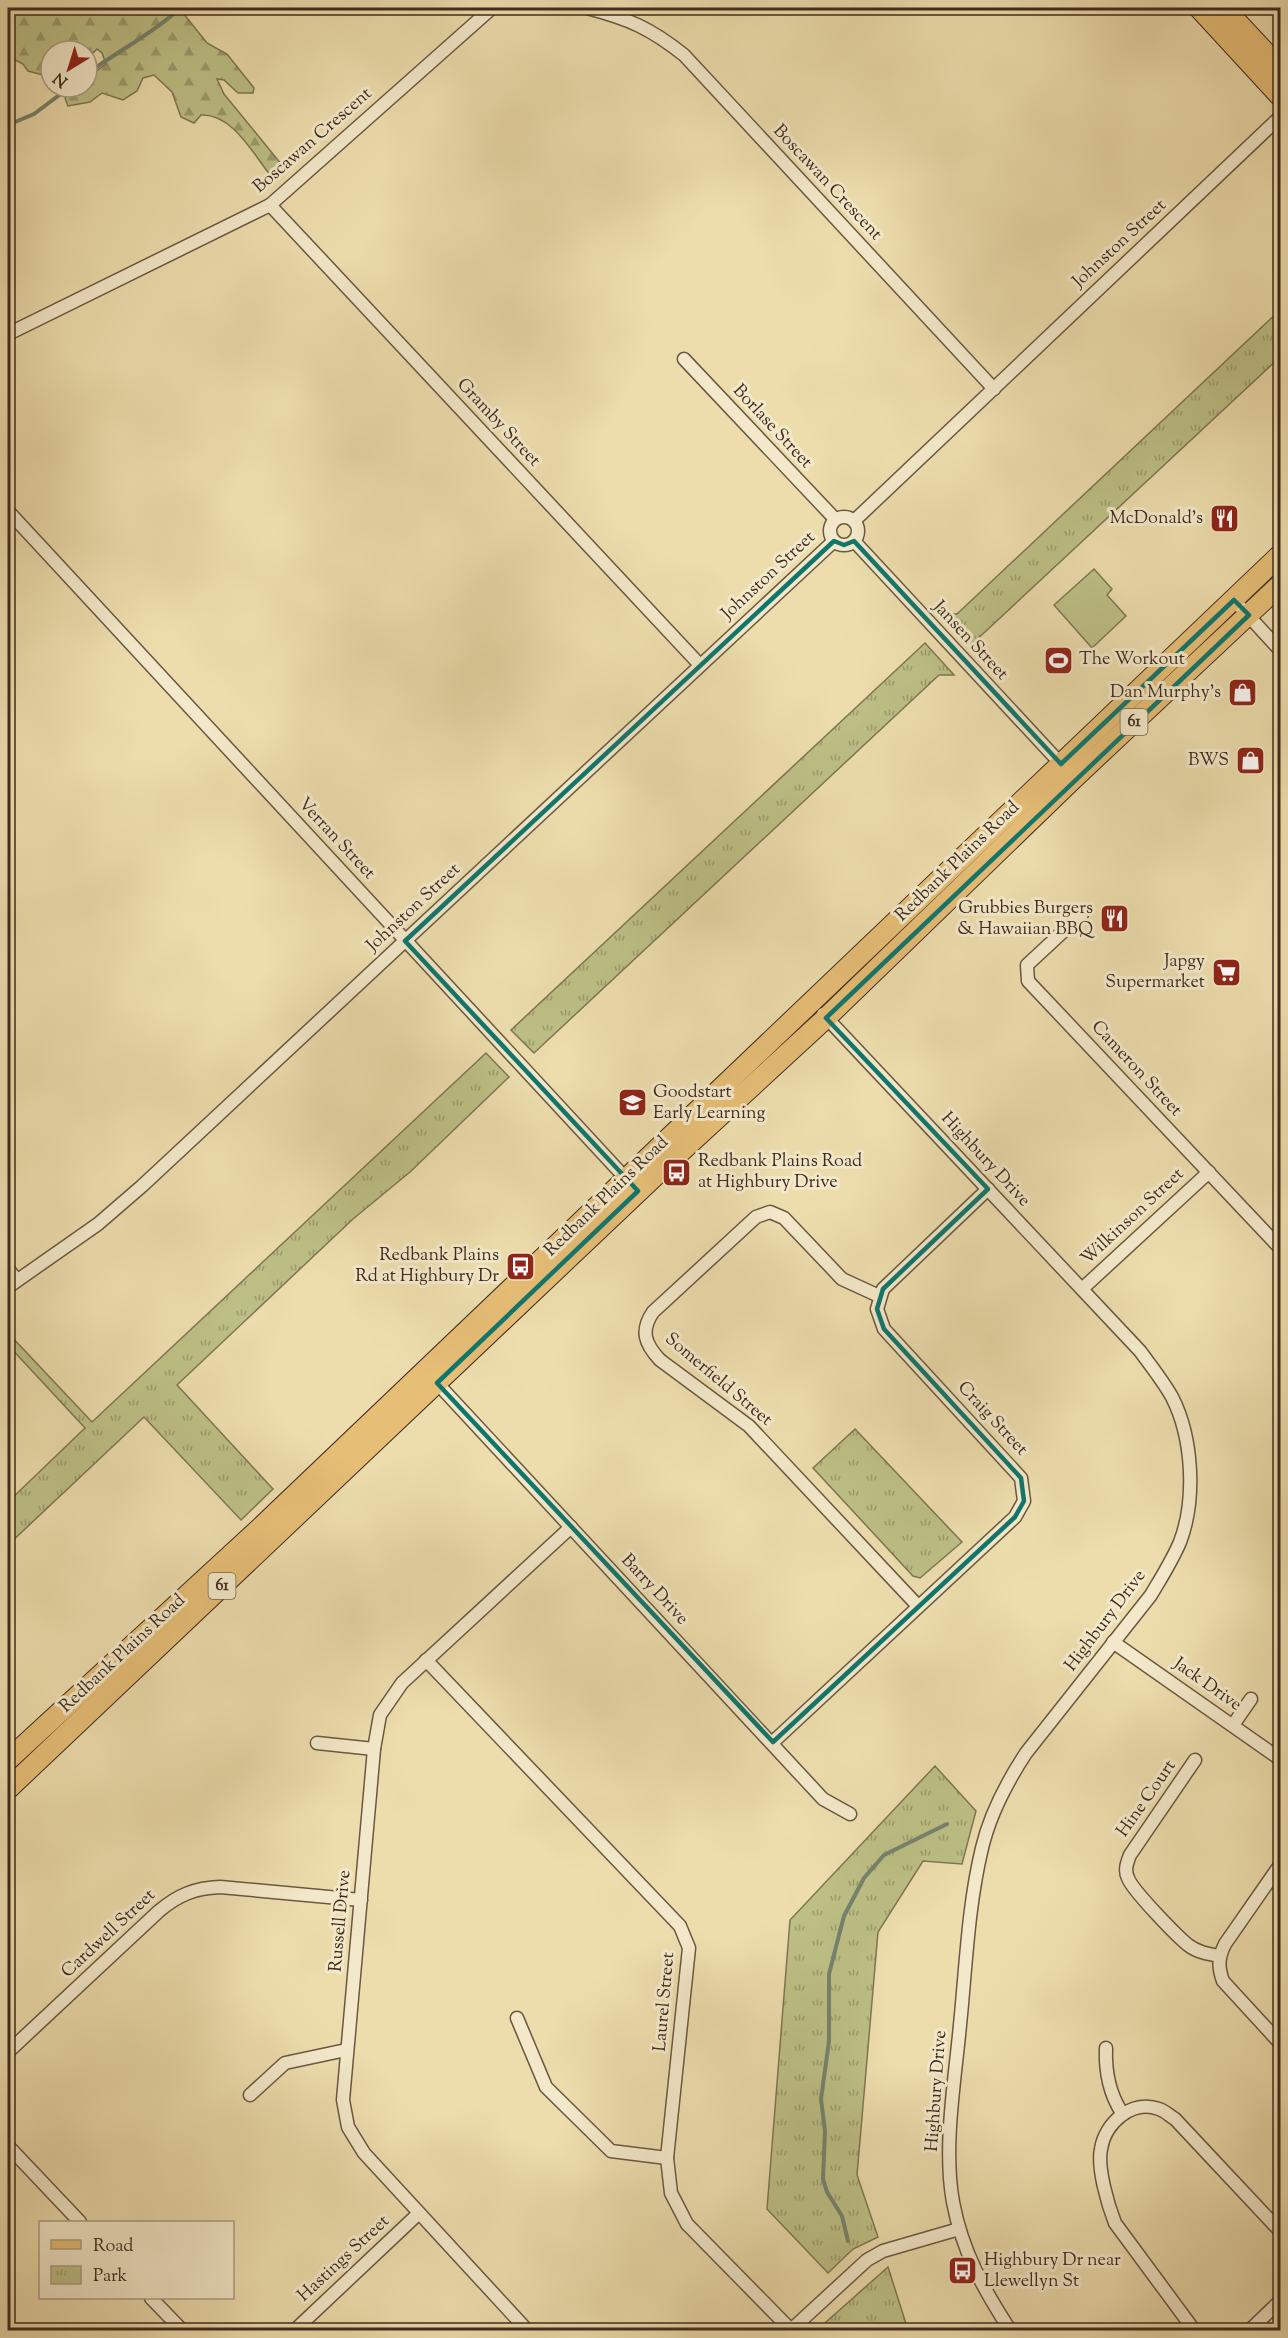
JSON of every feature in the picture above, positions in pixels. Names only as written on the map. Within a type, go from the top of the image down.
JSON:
[{"type":"main road","points":[[1199,8],[1281,96]]},
{"type":"main road","points":[[1224,8],[1281,68]]},
{"type":"main road","name":"Redbank Plains Road","points":[[8,1760],[632,1185],[826,1018],[1234,600],[1281,555]]},
{"type":"main road","name":"Redbank Plains Road","points":[[8,1789],[437,1383],[812,1002],[1009,813],[1021,813],[1281,585]]},
{"type":"street","name":"Boscawan Crescent","points":[[8,334],[270,205],[492,8]]},
{"type":"street","name":"Boscawan Crescent","points":[[587,8],[621,16],[656,32],[684,55],[994,389]]},
{"type":"street","name":"Johnston Street","points":[[854,521],[1281,117]]},
{"type":"street","name":"Gramby Street","points":[[270,205],[700,665]]},
{"type":"street","name":"Borlase Street","points":[[684,359],[835,519]]},
{"type":"street","name":"Verran Street","points":[[8,511],[632,1185]]},
{"type":"street","points":[[845,516],[854,521],[859,531],[854,541],[844,545],[834,541],[830,530],[835,519],[845,516]]},
{"type":"street","name":"Johnston Street","points":[[10,1278],[63,1250],[106,1217],[834,541]]},
{"type":"street","name":"Jansen Street","points":[[854,541],[1066,772]]},
{"type":"street","points":[[1234,600],[1281,650]]},
{"type":"street","name":"Cameron Street","points":[[1082,914],[1027,965],[1028,981],[1281,1248]]},
{"type":"street","name":"Highbury Drive","points":[[812,1002],[1140,1351],[1173,1400],[1185,1435],[1190,1477],[1187,1516],[1180,1542],[1151,1595],[1026,1753],[1008,1781],[982,1846],[971,1909],[953,2098],[950,2169],[959,2229],[970,2260],[983,2289],[1010,2331]]},
{"type":"street","name":"Wilkinson Street","points":[[1082,1289],[1209,1172]]},
{"type":"street","points":[[879,1296],[883,1289],[988,1189]]},
{"type":"street","name":"Somerfield Street","points":[[879,1296],[842,1279],[784,1218],[770,1212],[756,1217],[653,1312],[646,1323],[644,1336],[649,1348],[660,1360],[748,1426],[918,1606]]},
{"type":"street","name":"Craig Street","points":[[773,1742],[1015,1517],[1024,1501],[1021,1478],[884,1329],[877,1309],[879,1296]]},
{"type":"street","name":"Barry Drive","points":[[437,1383],[773,1742],[823,1799],[850,1814]]},
{"type":"street","name":"Russell Drive","points":[[527,2331],[364,2153],[348,2127],[343,2100],[374,1749],[380,1715],[389,1697],[426,1660],[571,1527]]},
{"type":"street","name":"Jack Drive","points":[[1113,1642],[1281,1759]]},
{"type":"street","name":"Laurel Street","points":[[426,1660],[680,1926],[689,1948],[667,2158],[671,2193],[687,2224],[791,2330]]},
{"type":"street","points":[[1233,1725],[1251,1699]]},
{"type":"street","points":[[317,1743],[374,1749]]},
{"type":"street","name":"Hine Court","points":[[1196,1760],[1130,1855],[1125,1868],[1128,1880],[1137,1891],[1188,1945],[1204,1953],[1219,1956]]},
{"type":"street","points":[[1281,1865],[1219,1956],[1219,1970],[1223,1981],[1281,2043]]},
{"type":"street","name":"Cardwell Street","points":[[8,2052],[159,1911],[180,1895],[205,1888],[220,1887],[362,1900]]},
{"type":"street","points":[[518,2018],[546,2087],[611,2151],[667,2158]]},
{"type":"street","points":[[1106,2048],[1105,2066],[1113,2098],[1122,2113]]},
{"type":"street","points":[[250,2095],[262,2081],[285,2063],[346,2050]]},
{"type":"street","points":[[1194,2331],[1115,2223],[1108,2204],[1100,2151],[1106,2132],[1122,2113],[1135,2109],[1157,2108],[1175,2119],[1281,2231]]},
{"type":"street","points":[[8,2146],[78,2221]]},
{"type":"street","name":"Hastings Street","points":[[295,2331],[418,2214]]},
{"type":"street","points":[[791,2330],[867,2260],[883,2251],[959,2229]]},
{"type":"street","points":[[152,2299],[182,2331]]},
{"type":"street","points":[[1250,2331],[1281,2301]]},
{"type":"highlighted area","points":[[834,541],[844,545],[854,541],[1061,764],[1234,600],[1249,615],[826,1018],[988,1189],[883,1289],[877,1309],[884,1329],[1021,1478],[1024,1501],[1015,1517],[773,1742],[437,1383],[638,1191],[405,941]]},
{"type":"green space","points":[[8,8],[113,8],[115,13],[131,12],[136,8],[179,8],[207,43],[227,54],[254,88],[253,93],[238,93],[224,80],[217,79],[224,94],[282,165],[282,172],[271,176],[241,136],[222,121],[212,116],[201,115],[194,123],[181,117],[172,92],[154,75],[143,78],[137,91],[123,100],[102,93],[99,95],[99,69],[106,64],[99,51],[99,39],[39,39],[39,74],[28,71],[23,64],[8,56]]},
{"type":"green space","points":[[65,99],[94,99],[90,102],[68,106]]},
{"type":"green space","points":[[1280,310],[1280,357],[971,645],[942,613],[957,614]]},
{"type":"green space","points":[[1094,569],[1112,589],[1107,595],[1126,616],[1092,648],[1054,605]]},
{"type":"green space","points":[[925,643],[954,675],[939,675],[534,1053],[511,1030]]},
{"type":"green space","points":[[486,1053],[509,1077],[410,1172],[353,1219],[177,1385],[273,1489],[241,1520],[144,1417],[8,1545],[8,1502],[85,1428],[8,1345],[8,1333],[92,1422]]},
{"type":"green space","points":[[855,1429],[962,1542],[920,1578],[913,1576],[813,1468]]},
{"type":"green space","points":[[935,1766],[976,1811],[962,1864],[923,1861],[878,1932],[857,2175],[878,2237],[853,2249],[828,2273],[767,2209],[790,1920]]},
{"type":"green space","points":[[888,2267],[908,2330],[817,2330]]},
{"type":"waterway","points":[[99,65],[177,11]]},
{"type":"waterway","points":[[8,125],[34,114],[54,99]]},
{"type":"waterway","points":[[848,2241],[842,2216],[827,2192],[823,2179],[825,2131],[821,2099],[829,2041],[829,1974],[844,1916],[864,1878],[884,1855],[947,1824]]},
{"type":"place","name":"McDonald's","points":[[1224,519]]},
{"type":"place","name":"The Workout","points":[[1058,660]]},
{"type":"place","name":"Dan Murphy's","points":[[1242,693]]},
{"type":"place","name":"BWS","points":[[1250,761]]},
{"type":"place","name":"Grubbies Burgers & Hawaiian BBQ","points":[[1114,919]]},
{"type":"place","name":"Japgy Supermarket","points":[[1226,972]]},
{"type":"place","name":"Goodstart Early Learning","points":[[632,1103]]},
{"type":"place","name":"Redbank Plains Road at Highbury Drive","points":[[677,1172]]},
{"type":"place","name":"Redbank Plains Rd at Highbury Dr","points":[[520,1266]]},
{"type":"place","name":"Highbury Dr near Llewellyn St","points":[[963,2271]]}]
